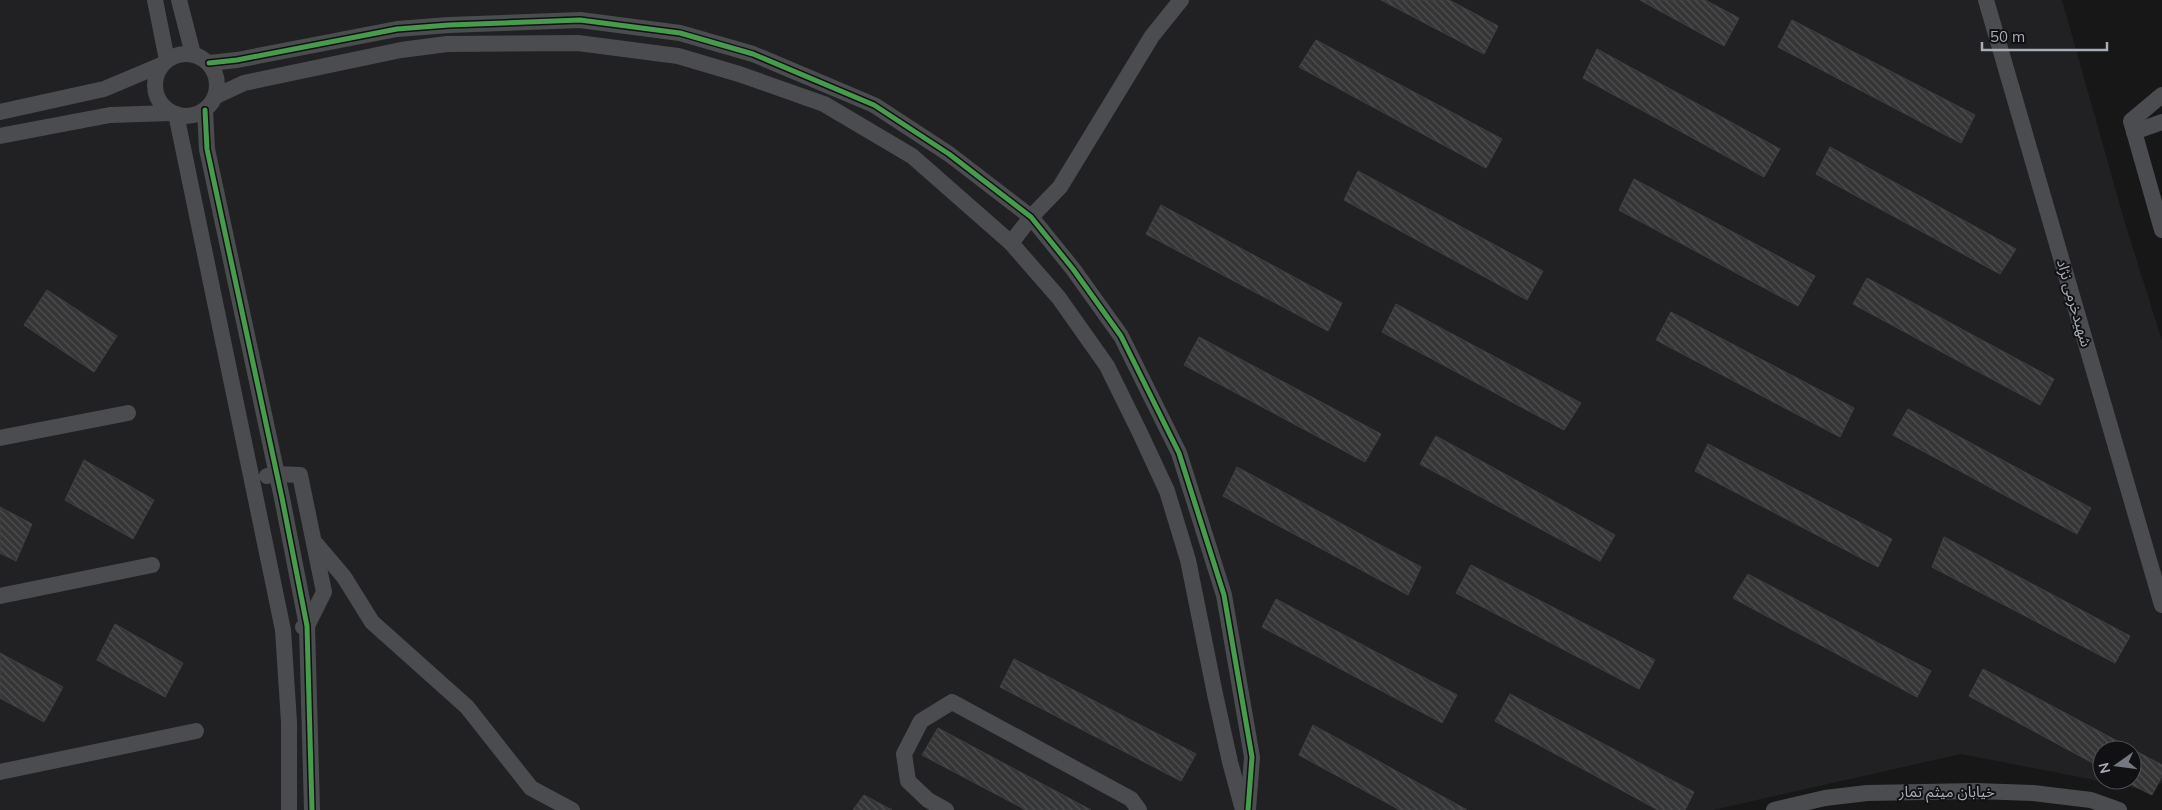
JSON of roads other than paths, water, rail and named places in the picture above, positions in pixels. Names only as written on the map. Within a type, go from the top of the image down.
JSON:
[{"type":"street","points":[[156,0],[164,62],[155,82],[158,100],[173,113],[254,479],[283,630],[289,722],[288,810]]},
{"type":"street","points":[[179,0],[193,54]]},
{"type":"street","points":[[1011,243],[1031,217],[1060,187],[1152,36],[1181,0]]},
{"type":"street","name":"شهیدخرمی نژاد","points":[[1986,0],[2162,605]]},
{"type":"street","points":[[0,112],[104,89],[179,54],[193,54],[209,62],[237,60],[397,29],[580,20],[680,33],[754,54],[874,105],[949,154],[1031,217],[1074,269],[1120,336],[1179,453],[1224,595],[1252,757],[1248,810]]},
{"type":"street","points":[[397,29],[401,50]]},
{"type":"street","points":[[678,56],[680,33]]},
{"type":"street","points":[[0,136],[110,115],[173,113],[188,116],[205,110],[216,96],[244,83],[401,50],[447,44],[578,43],[678,56],[739,74],[824,104],[912,156],[1011,243],[1059,298],[1106,366],[1167,491],[1188,560],[1217,704],[1243,810]]},
{"type":"street","points":[[209,62],[217,78],[216,96]]},
{"type":"street","points":[[2132,126],[2162,95]]},
{"type":"street","points":[[205,110],[207,149],[277,474],[307,626],[312,810]]},
{"type":"street","points":[[2132,126],[2162,122]]},
{"type":"street","points":[[2132,126],[2162,230]]},
{"type":"street","points":[[0,438],[128,413]]},
{"type":"street","points":[[254,479],[277,474],[300,475],[316,544],[324,592],[307,626]]},
{"type":"street","points":[[316,544],[344,577],[372,622],[467,706],[531,788],[572,810]]},
{"type":"street","points":[[0,596],[152,565]]},
{"type":"street","points":[[283,630],[307,626]]},
{"type":"street","points":[[946,810],[928,800],[908,781],[904,754],[921,721],[952,702],[1131,800],[1139,810]]},
{"type":"street","points":[[0,772],[196,731]]},
{"type":"street","name":"خیابان میثم تمار","points":[[1774,810],[1825,798],[1911,791],[2033,793],[2119,810]]}]
